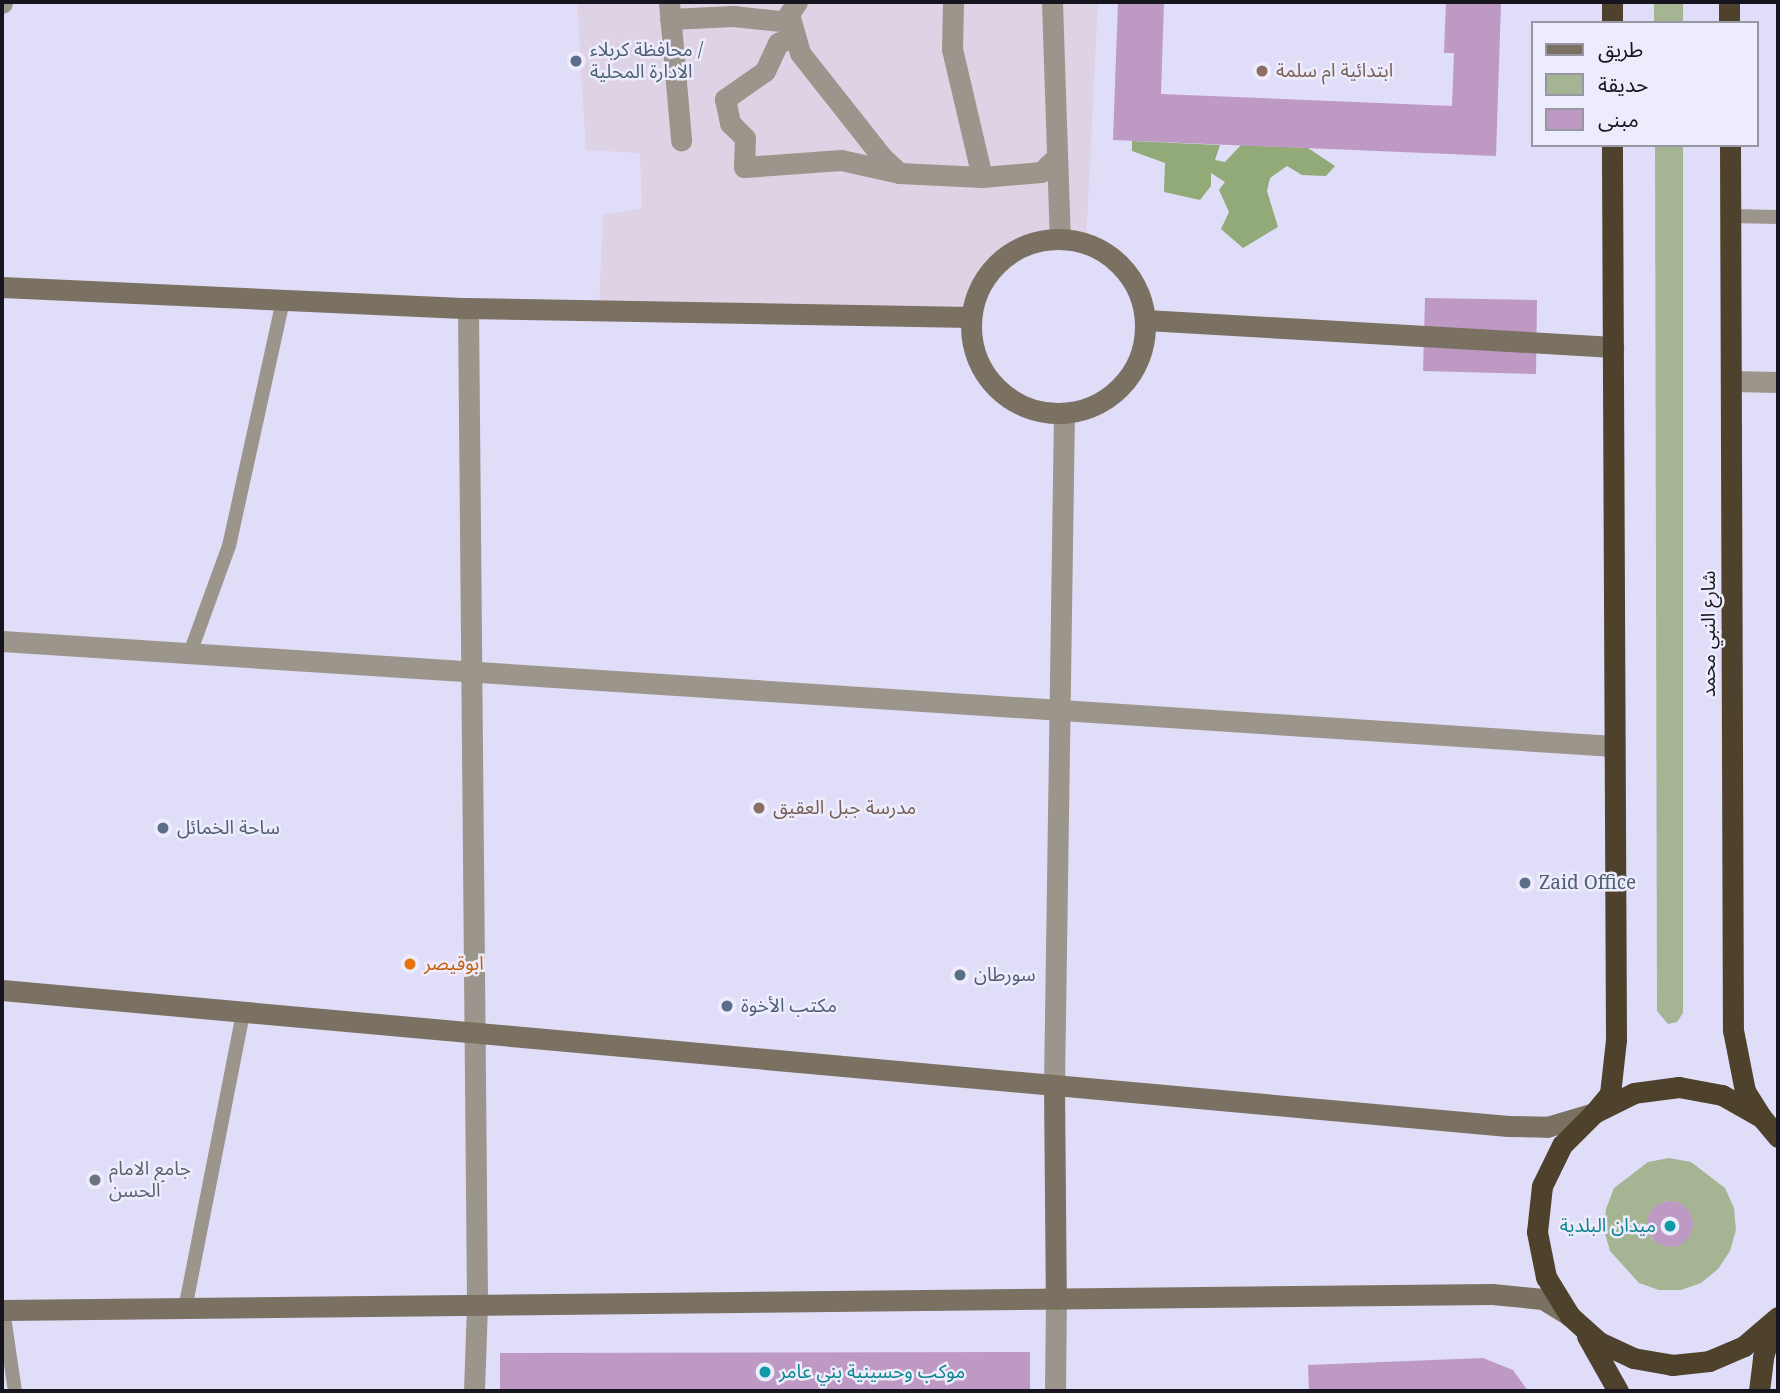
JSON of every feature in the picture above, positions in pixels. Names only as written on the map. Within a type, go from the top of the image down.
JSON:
[{"type":"highway","points":[[1612,2],[1612,21]]},
{"type":"highway","points":[[1729,2],[1729,21]]},
{"type":"highway","points":[[1612,147],[1616,1040],[1610,1094],[1562,1145],[1541,1198],[1537,1232],[1546,1277],[1570,1316],[1606,1364],[1618,1391]]},
{"type":"highway","name":"شارع النبي محمد","points":[[1730,147],[1732,1030],[1745,1091],[1761,1118]]},
{"type":"highway","points":[[1594,1113],[1634,1093],[1679,1087],[1722,1095],[1761,1118],[1778,1137]]},
{"type":"highway","points":[[1570,1316],[1599,1342],[1633,1358],[1671,1365],[1709,1360],[1744,1346],[1776,1319]]},
{"type":"highway","points":[[1759,1391],[1763,1357],[1776,1319]]},
{"type":"main road","points":[[1060,238],[1086,242],[1109,254],[1128,272],[1141,294],[1146,320],[1144,345],[1121,388],[1101,403],[1064,413],[1030,409],[991,383],[972,341],[971,317],[978,292],[991,270],[1010,252],[1034,241],[1060,238]]},
{"type":"main road","points":[[2,287],[468,307],[971,317]]},
{"type":"main road","points":[[1146,320],[1613,347]]},
{"type":"main road","points":[[2,990],[1529,1127],[1571,1122],[1594,1113]]},
{"type":"main road","points":[[1054,1085],[1055,1299]]},
{"type":"main road","points":[[3,1310],[1511,1294],[1543,1299],[1570,1316]]},
{"type":"street","points":[[797,2],[789,14],[800,52],[828,90],[899,173]]},
{"type":"street","points":[[953,2],[953,50],[982,177]]},
{"type":"street","points":[[1052,2],[1060,238]]},
{"type":"street","points":[[681,140],[669,10],[733,16],[793,29]]},
{"type":"street","points":[[793,29],[778,43],[765,71],[725,99],[730,123],[745,138],[744,167],[841,160],[899,173],[982,177],[1041,172],[1057,157]]},
{"type":"street","points":[[468,307],[477,1305],[474,1391]]},
{"type":"street","points":[[1731,381],[1778,382]]},
{"type":"street","points":[[1054,1085],[1064,413]]},
{"type":"street","points":[[2,641],[1614,746]]},
{"type":"street","points":[[1055,1299],[1055,1391]]},
{"type":"lane","points":[[1731,216],[1778,217]]},
{"type":"lane","points":[[190,653],[229,546],[283,300]]},
{"type":"lane","points":[[185,1309],[243,1012]]},
{"type":"lane","points":[[3,1310],[15,1391]]},
{"type":"shaded area","points":[[577,2],[1098,2],[1086,242],[1060,238],[1034,241],[1010,252],[991,270],[978,292],[971,317],[599,307],[603,215],[642,208],[640,153],[586,150]]},
{"type":"green space","points":[[1654,2],[1683,2],[1683,21],[1654,21]]},
{"type":"green space","points":[[1132,141],[1220,145],[1215,160],[1225,162],[1241,145],[1308,148],[1335,166],[1326,176],[1302,175],[1287,166],[1270,178],[1267,191],[1278,227],[1243,248],[1221,229],[1229,212],[1219,190],[1225,182],[1211,173],[1211,186],[1200,200],[1164,192],[1165,163],[1132,151]]},
{"type":"green space","points":[[1655,147],[1683,147],[1683,1013],[1677,1022],[1668,1024],[1657,1011]]},
{"type":"green space","points":[[1669,1158],[1691,1162],[1725,1188],[1734,1208],[1736,1230],[1730,1251],[1718,1269],[1701,1283],[1681,1290],[1659,1290],[1639,1283],[1610,1251],[1604,1230],[1606,1209],[1614,1188],[1648,1162]],"holes":[[[1666,1201],[1684,1206],[1693,1222],[1686,1240],[1669,1247],[1652,1239],[1647,1230],[1650,1212]]]},
{"type":"building","points":[[1118,2],[1164,2],[1161,94],[1452,106],[1454,53],[1444,53],[1446,2],[1501,2],[1496,156],[1113,140]]},
{"type":"building","points":[[1425,298],[1537,300],[1536,374],[1423,371]]},
{"type":"building","name":"ميدان البلدية","points":[[1670,1201],[1686,1208],[1693,1224],[1686,1240],[1670,1247],[1654,1240],[1647,1224],[1654,1208]]},
{"type":"building","name":"موكب وحسينية بني عامر","points":[[1030,1352],[1030,1391],[500,1391],[500,1353]]},
{"type":"building","points":[[1483,1358],[1513,1370],[1528,1391],[1309,1391],[1308,1365]]},
{"type":"place","name":"محافظة كربلاء / الادارة المحلية","points":[[576,61]]},
{"type":"place","name":"ابتدائية ام سلمة","points":[[1262,71]]},
{"type":"place","name":"مدرسة جبل العقيق","points":[[759,808]]},
{"type":"place","name":"ساحة الخمائل","points":[[163,828]]},
{"type":"place","name":"Zaid Office","points":[[1525,883]]},
{"type":"place","name":"ابوقیصر","points":[[410,964]]},
{"type":"place","name":"سورطان","points":[[960,975]]},
{"type":"place","name":"مكتب الأخوة","points":[[727,1006]]},
{"type":"place","name":"جامع الامام الحسن","points":[[95,1180]]},
{"type":"place","name":"ميدان البلدية","points":[[1670,1226]]},
{"type":"place","name":"موكب وحسينية بني عامر","points":[[765,1372]]}]
